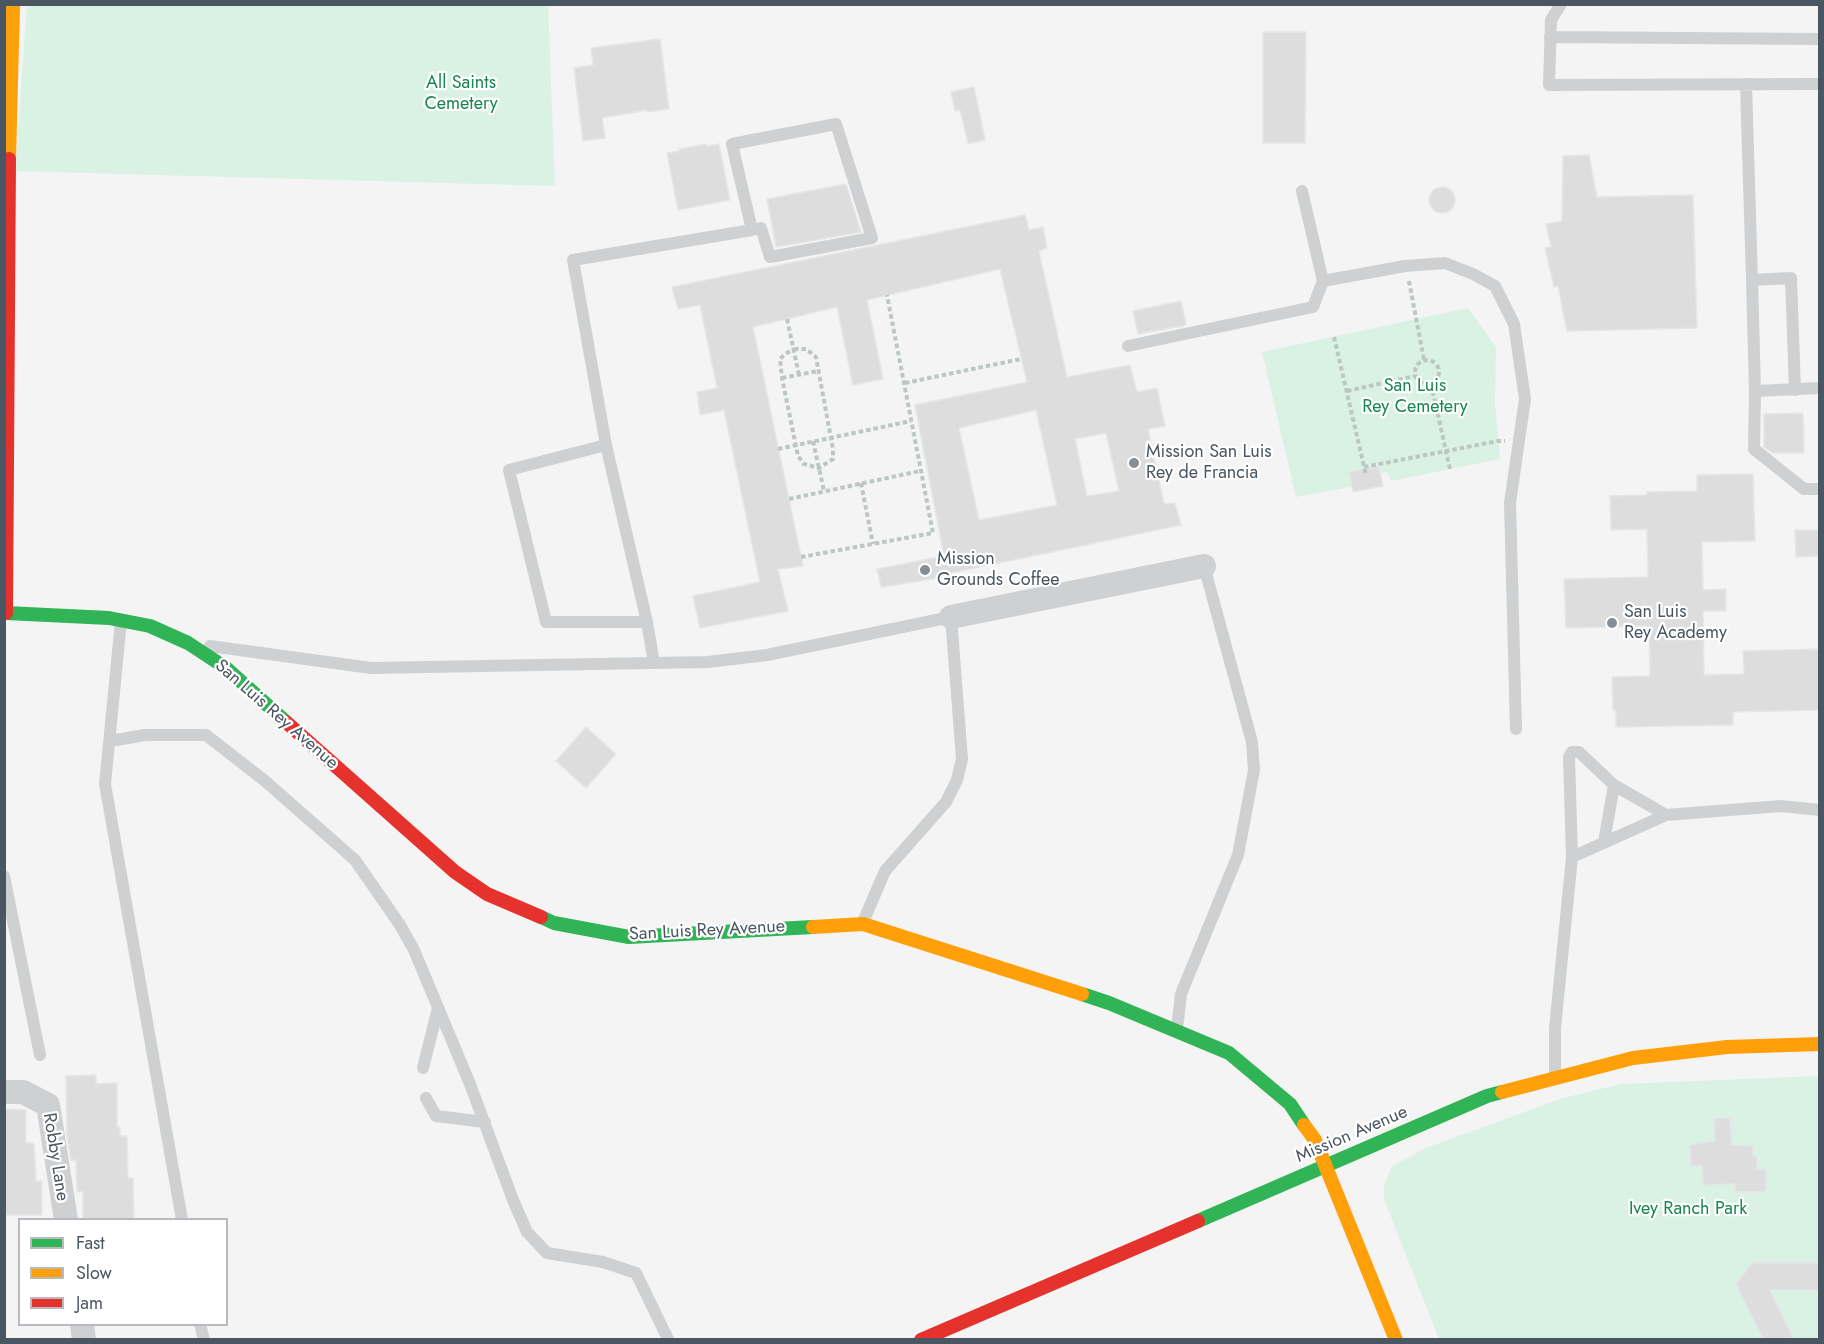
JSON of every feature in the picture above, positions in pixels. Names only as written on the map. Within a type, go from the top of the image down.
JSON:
[{"type":"street","points":[[5,613],[6,230],[13,4]]},
{"type":"street","points":[[951,617],[1204,566]]},
{"type":"street","name":"San Luis Rey Avenue","points":[[5,613],[109,618],[150,626],[188,643],[226,668],[455,872],[487,894],[554,923],[629,937],[863,924],[1109,1003],[1229,1053],[1290,1104],[1315,1140],[1368,1267]]},
{"type":"street","name":"Mission Avenue","points":[[921,1340],[1487,1096],[1633,1058],[1727,1047],[1820,1044]]},
{"type":"street","name":"Robby Lane","points":[[4,1092],[23,1092],[48,1105],[66,1218]]},
{"type":"street","points":[[1368,1267],[1376,1329]]},
{"type":"street","points":[[1368,1267],[1396,1340]]},
{"type":"lane","points":[[1561,4],[1551,20],[1549,85],[1820,84]]},
{"type":"lane","points":[[1550,37],[1820,39]]},
{"type":"lane","points":[[1746,84],[1755,391],[1754,449],[1804,489],[1820,489]]},
{"type":"lane","points":[[654,663],[647,622],[606,445],[573,260],[752,231],[761,228],[770,257],[872,238],[836,124],[732,144],[752,231]]},
{"type":"lane","points":[[1128,346],[1313,307],[1323,281],[1302,191]]},
{"type":"lane","points":[[1323,281],[1405,266],[1445,263],[1495,286],[1514,324],[1525,399],[1510,503],[1516,729]]},
{"type":"lane","points":[[1752,280],[1791,278],[1795,390]]},
{"type":"lane","points":[[1755,391],[1820,388]]},
{"type":"lane","points":[[606,445],[509,470],[546,622],[647,622]]},
{"type":"lane","points":[[1177,1032],[1181,993],[1238,855],[1254,770],[1252,742],[1204,566]]},
{"type":"lane","points":[[188,643],[371,668],[708,662],[767,655],[951,617],[962,759],[957,780],[946,802],[885,871],[863,924]]},
{"type":"lane","points":[[121,620],[105,784],[182,1218]]},
{"type":"lane","points":[[110,741],[145,735],[206,735],[265,781],[354,860],[400,925],[414,950],[485,1122],[527,1232],[547,1253],[603,1262],[636,1273],[668,1339]]},
{"type":"lane","points":[[1555,1079],[1555,1028],[1572,857],[1569,757],[1572,752],[1579,752],[1614,785],[1666,815]]},
{"type":"lane","points":[[1604,842],[1614,785]]},
{"type":"lane","points":[[1572,857],[1666,815],[1782,806],[1820,810]]},
{"type":"lane","points":[[4,876],[40,1055]]},
{"type":"lane","points":[[423,1068],[438,1008]]},
{"type":"lane","points":[[426,1098],[436,1116],[485,1122]]},
{"type":"path","points":[[1405,266],[1424,360]]},
{"type":"path","points":[[801,557],[933,533],[887,295]]},
{"type":"path","points":[[787,319],[799,375]]},
{"type":"path","points":[[1334,337],[1366,475]]},
{"type":"path","points":[[794,349],[806,349],[816,357],[818,371],[833,459],[819,468],[804,464],[798,456],[780,359],[794,349]]},
{"type":"path","points":[[905,383],[1021,359]]},
{"type":"path","points":[[1424,360],[1433,361],[1439,369],[1438,379],[1431,384],[1419,382],[1416,376],[1418,363],[1424,360]]},
{"type":"path","points":[[782,378],[818,371]]},
{"type":"path","points":[[1347,391],[1416,376]]},
{"type":"path","points":[[1431,384],[1450,469]]},
{"type":"path","points":[[778,449],[911,421]]},
{"type":"path","points":[[813,441],[824,491]]},
{"type":"path","points":[[1364,467],[1498,441],[1519,442]]},
{"type":"path","points":[[789,499],[920,471]]},
{"type":"path","points":[[861,483],[873,544]]},
{"type":"green space","name":"All Saints Cemetery","points":[[27,5],[548,5],[555,186],[15,171]]},
{"type":"green space","name":"San Luis Rey Cemetery","points":[[1468,308],[1496,347],[1495,403],[1500,459],[1391,481],[1387,472],[1360,476],[1361,485],[1296,497],[1262,352]]},
{"type":"green space","name":"Ivey Ranch Park","points":[[1819,1076],[1819,1339],[1439,1339],[1384,1199],[1384,1186],[1391,1167],[1426,1148],[1563,1098],[1621,1084]]},
{"type":"building","points":[[1263,32],[1306,32],[1305,143],[1263,143]]},
{"type":"building","points":[[660,39],[669,109],[647,112],[647,110],[602,118],[605,138],[583,141],[574,68],[593,65],[591,48]]},
{"type":"building","points":[[974,87],[985,140],[968,144],[960,110],[955,111],[951,92]]},
{"type":"building","points":[[706,144],[707,146],[719,144],[730,200],[678,210],[667,153]]},
{"type":"building","points":[[1589,155],[1597,197],[1693,195],[1697,328],[1567,331],[1558,286],[1554,287],[1545,248],[1551,247],[1546,224],[1562,221],[1563,156]]},
{"type":"building","points":[[846,184],[861,232],[776,247],[767,199]]},
{"type":"building","points":[[1442,187],[1451,191],[1455,200],[1451,209],[1442,213],[1433,209],[1429,200],[1433,191]]},
{"type":"building","points":[[1025,215],[1029,230],[1043,227],[1047,248],[1039,251],[1067,377],[1130,365],[1137,392],[1157,388],[1165,426],[1148,429],[1164,504],[1175,503],[1181,525],[937,576],[938,578],[881,587],[877,569],[944,556],[915,405],[1027,382],[1000,269],[867,300],[883,379],[853,385],[837,307],[753,327],[803,566],[778,569],[788,611],[700,628],[693,596],[760,582],[724,410],[700,415],[697,392],[717,388],[700,305],[678,309],[672,287]],"holes":[[[1036,410],[1057,505],[979,520],[959,428]],[[1106,433],[1119,491],[1087,496],[1075,439]]]},
{"type":"building","points":[[1181,301],[1186,324],[1138,334],[1133,311]]},
{"type":"building","points":[[1803,413],[1804,453],[1773,453],[1764,447],[1764,414]]},
{"type":"building","points":[[1379,466],[1383,486],[1353,492],[1349,472]]},
{"type":"building","points":[[1753,474],[1755,541],[1702,542],[1703,590],[1726,589],[1726,611],[1703,611],[1704,675],[1744,674],[1743,651],[1820,649],[1820,710],[1733,712],[1733,725],[1616,727],[1612,677],[1650,676],[1649,626],[1566,628],[1564,579],[1648,577],[1647,529],[1611,530],[1610,496],[1647,495],[1647,492],[1697,491],[1697,475]]},
{"type":"building","points":[[1795,530],[1820,530],[1820,556],[1796,557]]},
{"type":"building","points":[[586,727],[616,754],[586,788],[556,761]]},
{"type":"building","points":[[96,1075],[96,1084],[117,1083],[117,1127],[120,1127],[120,1136],[127,1136],[128,1178],[133,1178],[134,1218],[83,1218],[83,1191],[77,1192],[76,1160],[71,1160],[67,1136],[66,1076]]},
{"type":"building","points":[[4,1109],[26,1110],[26,1143],[34,1143],[36,1181],[42,1181],[42,1215],[4,1215]]},
{"type":"building","points":[[1714,1118],[1730,1118],[1732,1145],[1753,1146],[1753,1156],[1757,1156],[1757,1170],[1766,1169],[1766,1192],[1735,1192],[1735,1184],[1703,1185],[1702,1166],[1691,1166],[1690,1145],[1715,1141]]},
{"type":"building","points":[[1752,1263],[1820,1263],[1820,1290],[1770,1290],[1794,1340],[1764,1340],[1736,1284]]},
{"type":"traffic: fast","points":[[6,613],[109,618],[150,626],[188,643],[226,668],[286,722]]},
{"type":"traffic: fast","points":[[541,917],[554,923],[629,937],[813,927]]},
{"type":"traffic: fast","points":[[1082,994],[1229,1053],[1290,1104],[1304,1125]]},
{"type":"traffic: fast","points":[[1198,1221],[1487,1096],[1502,1092]]},
{"type":"traffic: slow","points":[[9,159],[13,4]]},
{"type":"traffic: slow","points":[[813,927],[863,924],[1082,994]]},
{"type":"traffic: slow","points":[[1502,1092],[1633,1058],[1727,1047],[1820,1044]]},
{"type":"traffic: slow","points":[[1304,1125],[1315,1140],[1396,1340]]},
{"type":"traffic: jam","points":[[6,613],[9,159]]},
{"type":"traffic: jam","points":[[286,722],[455,872],[487,894],[541,917]]},
{"type":"traffic: jam","points":[[921,1340],[1198,1221]]},
{"type":"place","name":"Mission San Luis Rey de Francia","points":[[1134,463]]},
{"type":"place","name":"Mission Grounds Coffee","points":[[925,570]]},
{"type":"place","name":"San Luis Rey Academy","points":[[1612,623]]}]
